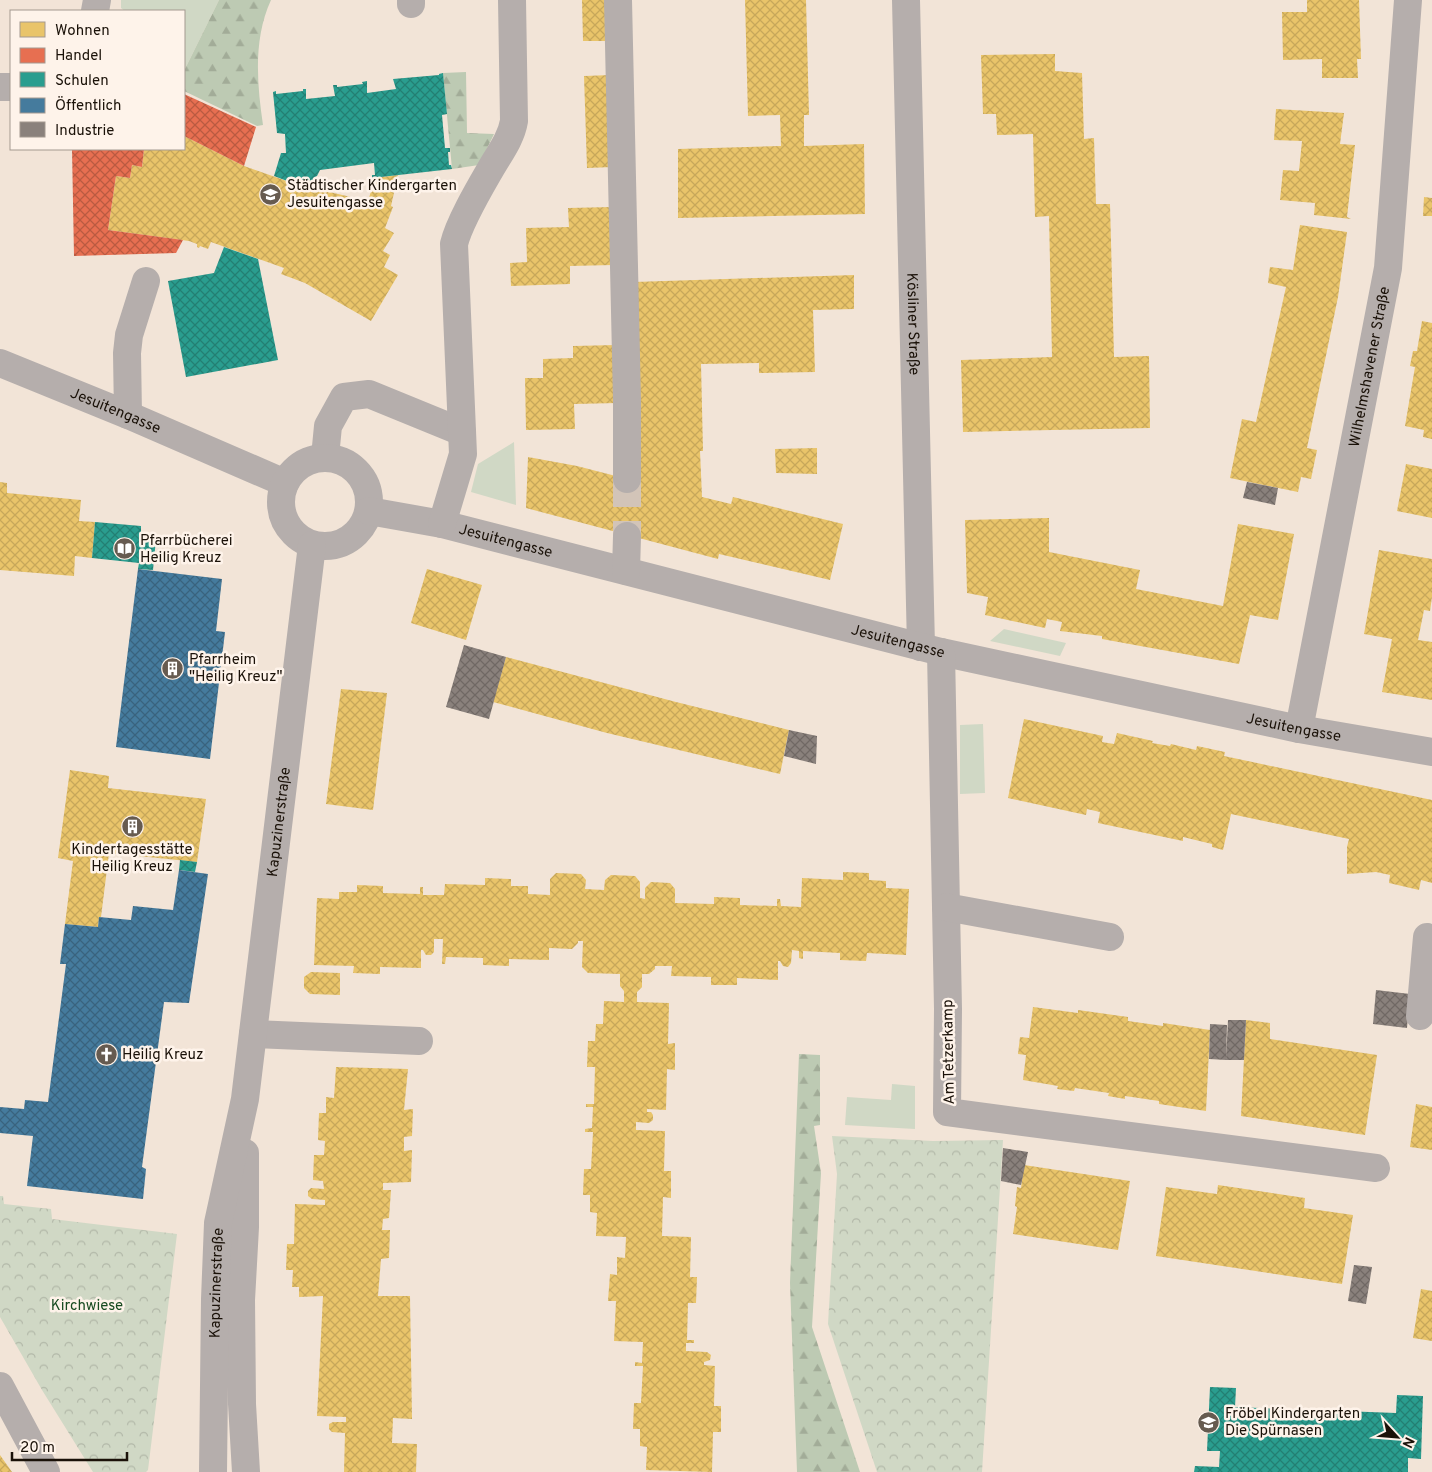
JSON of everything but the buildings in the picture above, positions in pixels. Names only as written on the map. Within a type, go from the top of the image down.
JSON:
[{"type":"street","points":[[442,524],[463,454],[454,244],[462,223],[513,130],[512,0]]},
{"type":"street","points":[[618,0],[621,205],[627,400],[626,479]]},
{"type":"street","name":"Kösliner Straße","points":[[906,0],[931,650]]},
{"type":"street","name":"Wilhelmshavener Straße","points":[[1299,729],[1388,268],[1408,0]]},
{"type":"street","points":[[128,415],[127,353],[130,334],[146,282]]},
{"type":"street","name":"Jesuitengasse","points":[[0,363],[128,415],[285,483]]},
{"type":"street","points":[[325,457],[328,426],[344,396],[369,394],[462,432]]},
{"type":"street","points":[[325,457],[338,459],[354,468],[364,479],[369,494],[369,511],[359,530],[348,540],[333,546],[312,545],[298,537],[288,526],[282,512],[281,497],[285,483],[297,467],[310,460],[325,457]]},
{"type":"street","name":"Jesuitengasse","points":[[369,511],[442,524],[931,650],[1299,729],[1432,752]]},
{"type":"street","points":[[626,571],[627,536]]},
{"type":"street","name":"Kapuzinerstraße","points":[[213,1472],[218,1223],[245,1098],[312,545]]},
{"type":"street","name":"Am Tetzerkamp","points":[[931,650],[946,907],[947,1112],[1376,1168]]},
{"type":"street","points":[[946,907],[1110,937]]},
{"type":"street","points":[[1420,1016],[1427,937]]},
{"type":"street","points":[[253,1034],[419,1041]]},
{"type":"street","name":"Kapuzinerstraße","points":[[245,1098],[245,1227],[241,1300],[242,1404],[246,1472]]},
{"type":"street","points":[[0,1386],[46,1472]]},
{"type":"street","points":[[196,1472],[214,1441]]},
{"type":"green space","points":[[121,0],[219,0],[185,69],[185,10],[124,10],[121,8]]},
{"type":"green space","points":[[219,0],[271,0],[261,30],[259,46],[258,78],[263,125],[257,126],[185,91],[185,69]]},
{"type":"green space","points":[[466,72],[467,133],[494,134],[479,165],[452,169],[443,73]]},
{"type":"green space","points":[[514,442],[516,505],[471,492],[478,464]]},
{"type":"green space","points":[[1004,629],[1066,643],[1060,656],[990,641]]},
{"type":"green space","points":[[983,724],[985,793],[960,794],[960,725]]},
{"type":"green space","points":[[799,1054],[820,1055],[820,1125],[814,1126],[821,1173],[812,1327],[860,1472],[797,1472],[790,1283]]},
{"type":"green space","points":[[892,1084],[915,1086],[915,1129],[845,1125],[847,1097],[891,1100]]},
{"type":"green space","points":[[832,1136],[933,1141],[1003,1140],[982,1472],[877,1472],[828,1324],[837,1174]]},
{"type":"green space","name":"Kirchwiese","points":[[0,1196],[3,1196],[4,1204],[51,1209],[52,1219],[177,1234],[148,1470],[146,1472],[93,1472],[42,1390],[0,1317]]},
{"type":"tunnel","points":[[627,479],[627,536]]},
{"type":"place","name":"Städtischer Kindergarten Jesuitengasse","points":[[271,194]]},
{"type":"place","name":"Pfarrbücherei Heilig Kreuz","points":[[124,549]]},
{"type":"place","name":"Pfarrheim \"Heilig Kreuz\"","points":[[173,668]]},
{"type":"place","name":"Kindertagesstätte Heilig Kreuz","points":[[132,826]]},
{"type":"place","name":"Heilig Kreuz","points":[[106,1054]]},
{"type":"place","name":"Fröbel Kindergarten Die Spürnasen","points":[[1209,1422]]}]
